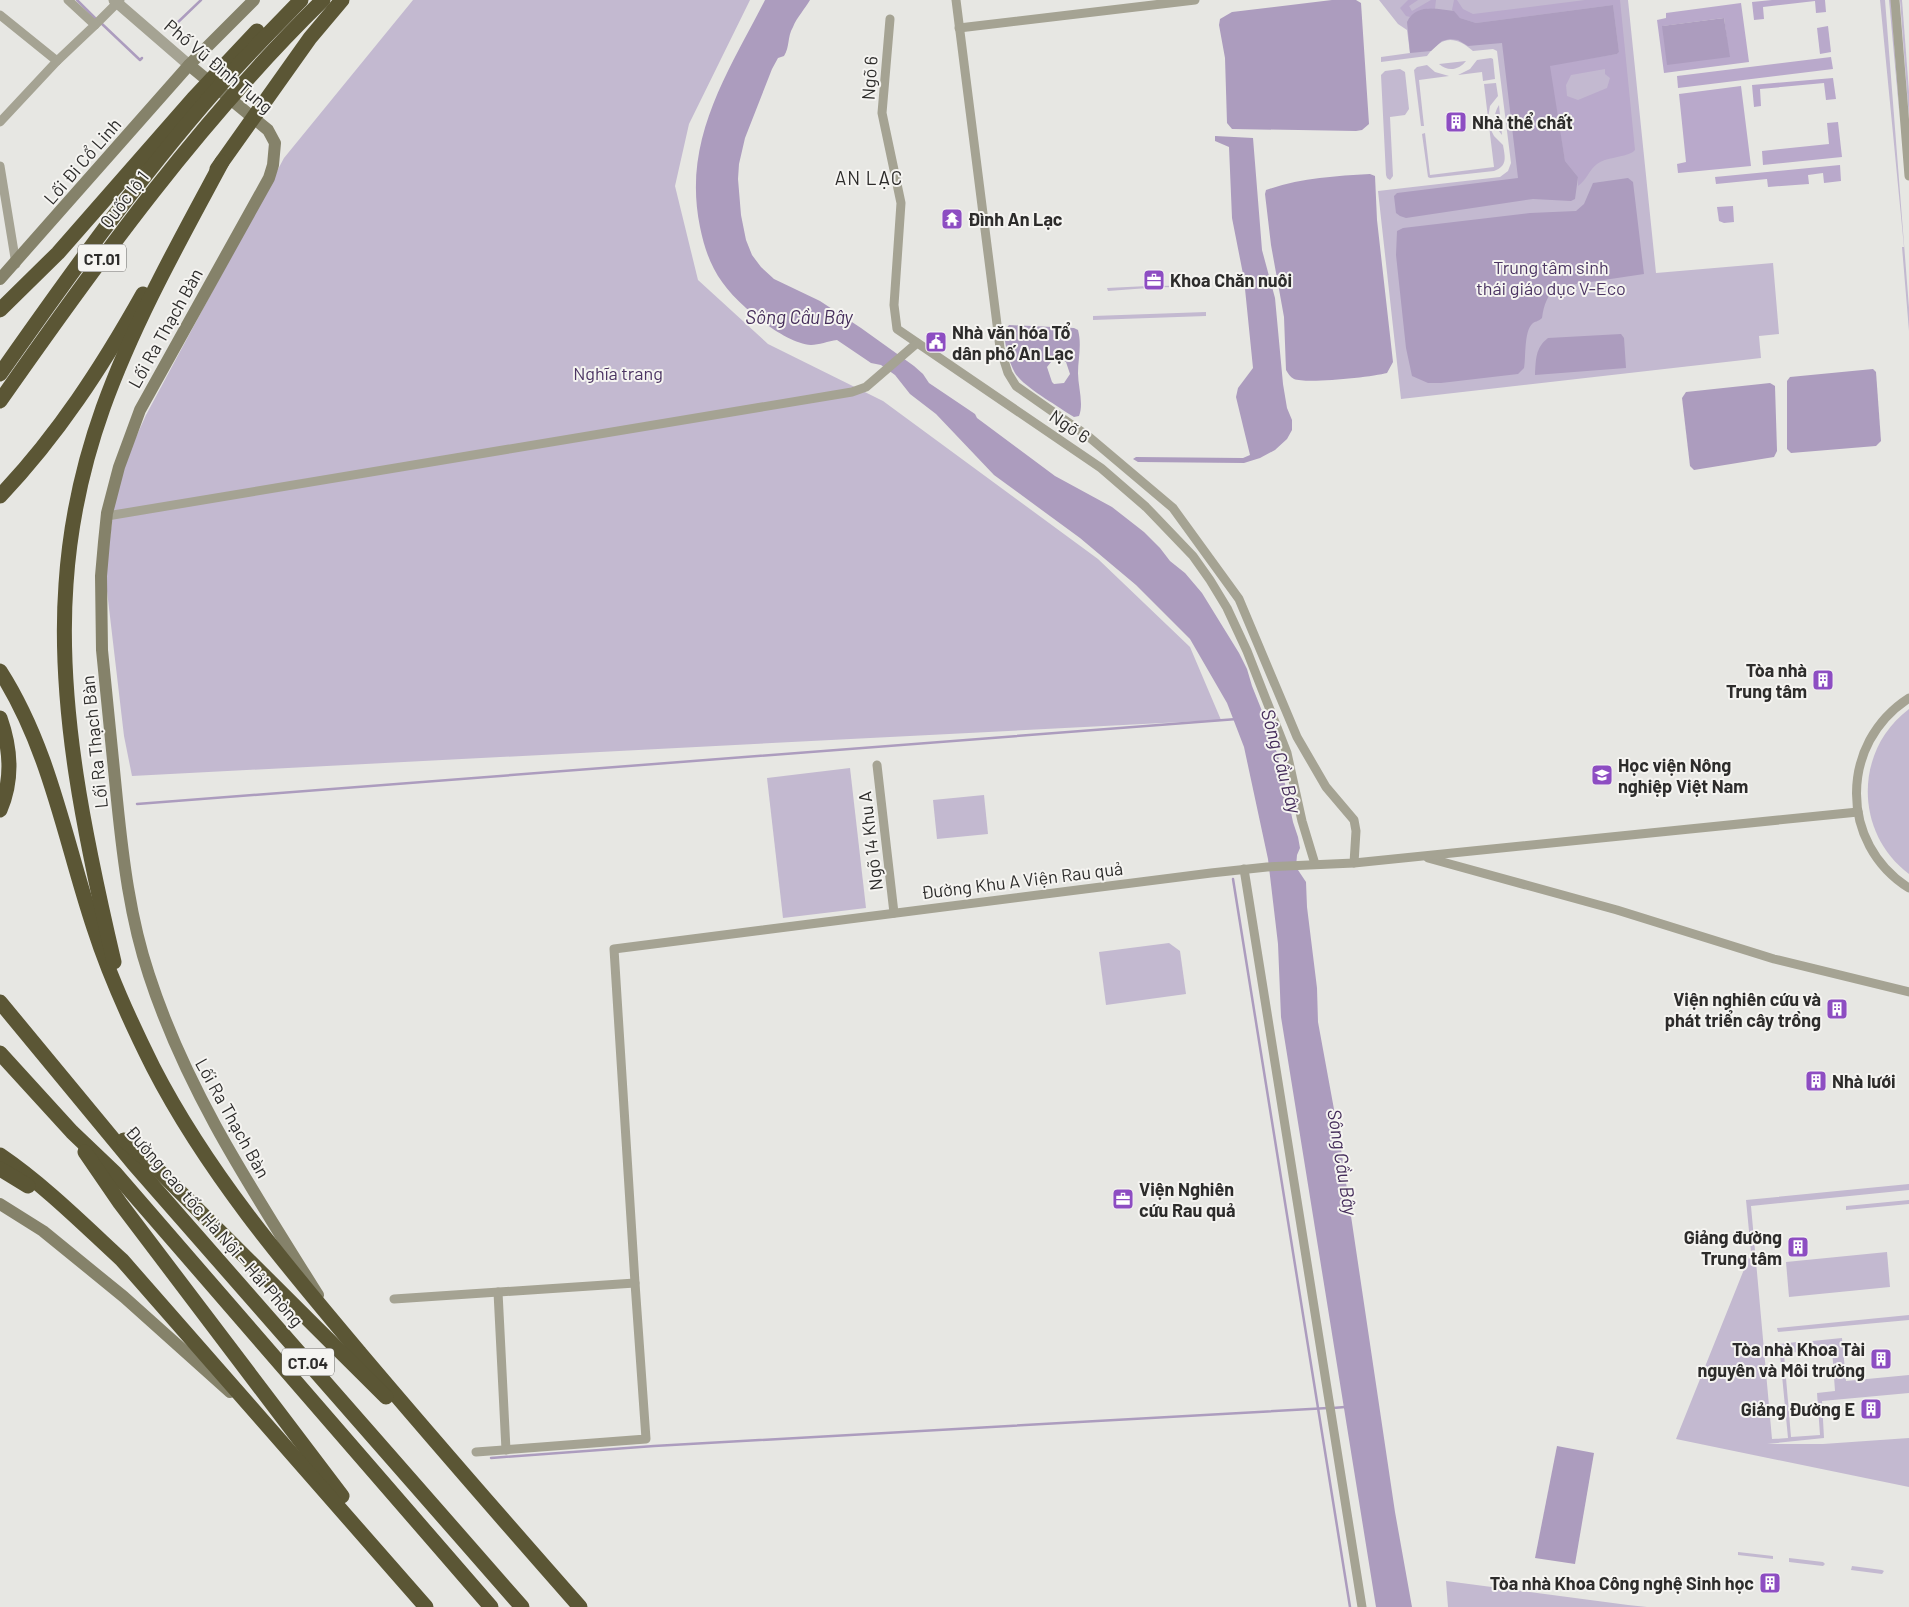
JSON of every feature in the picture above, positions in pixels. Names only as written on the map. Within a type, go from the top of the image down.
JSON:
[{"type":"highway","points":[[228,68],[288,0]]},
{"type":"highway","name":"CT.01","points":[[197,103],[228,68],[301,0]]},
{"type":"highway","name":"Quốc lộ 1","points":[[0,401],[77,292],[131,220],[212,120],[323,0]]},
{"type":"highway","points":[[0,496],[40,452],[85,391],[173,240],[222,162],[316,30],[342,0]]},
{"type":"highway","points":[[0,310],[58,254],[197,103]]},
{"type":"highway","name":"Quốc lộ 1","points":[[0,374],[56,294],[197,103]]},
{"type":"highway","points":[[125,1004],[94,874],[72,739],[64,635],[68,555],[74,515],[86,466],[116,374],[171,256],[222,162]]},
{"type":"highway","points":[[0,315],[27,283]]},
{"type":"highway","points":[[0,671],[23,711],[46,766],[59,804],[94,929],[125,1004],[153,1066],[206,1156],[283,1259],[337,1326],[580,1607]]},
{"type":"highway","points":[[0,718],[9,758],[7,790],[0,810]]},
{"type":"highway","name":"Đường cao tốc Hà Nội – Hải Phòng","points":[[0,1002],[146,1178],[522,1607]]},
{"type":"highway","name":"CT.04","points":[[0,1053],[72,1132],[115,1173],[491,1607]]},
{"type":"highway","points":[[95,1115],[153,1165],[274,1288],[458,1468]]},
{"type":"highway","points":[[72,1132],[120,1203],[308,1450],[403,1579]]},
{"type":"highway","points":[[0,1155],[15,1165],[72,1213],[122,1260],[426,1607]]},
{"type":"highway","points":[[0,1169],[72,1213]]},
{"type":"main road","name":"Lối Đi Cổ Linh","points":[[0,279],[189,65],[254,0]]},
{"type":"main road","name":"Phố Vũ Đình Tụng","points":[[189,65],[268,130],[275,143]]},
{"type":"main road","name":"Lối Ra Thạch Bàn","points":[[275,143],[273,165],[269,178],[140,410],[119,467],[107,516],[101,576],[102,650],[124,864],[148,974],[177,1051],[210,1118],[337,1326]]},
{"type":"main road","points":[[0,1204],[43,1231],[124,1297],[262,1419]]},
{"type":"street","points":[[68,0],[95,25]]},
{"type":"street","points":[[956,0],[958,28],[1000,348],[1008,373],[1016,386],[1089,438],[1173,508],[1239,599],[1296,737],[1315,765],[1326,787],[1354,820],[1356,831],[1354,863]]},
{"type":"street","points":[[958,28],[1195,0]]},
{"type":"street","points":[[1895,0],[1909,176]]},
{"type":"street","points":[[0,122],[57,61],[116,3]]},
{"type":"street","name":"Phố Vũ Đình Tụng","points":[[116,3],[189,65]]},
{"type":"street","points":[[0,15],[57,61]]},
{"type":"street","name":"Ngõ 6","points":[[890,19],[882,113],[901,203],[894,305],[898,330],[914,345],[1101,468],[1146,507],[1193,556],[1227,608],[1280,732],[1289,758],[1302,821],[1314,864]]},
{"type":"street","points":[[0,166],[16,263]]},
{"type":"street","points":[[107,516],[852,392],[866,387],[914,345]]},
{"type":"street","points":[[1909,698],[1885,718],[1865,750],[1857,778],[1856,797],[1864,834],[1877,859],[1889,873],[1909,888]]},
{"type":"street","name":"Ngõ 14 Khu A","points":[[877,765],[894,913]]},
{"type":"street","name":"Đường Khu A Viện Rau quả","points":[[635,1283],[614,949],[1244,869],[1354,863],[1858,812]]},
{"type":"street","points":[[1423,856],[1617,910],[1774,959],[1909,992]]},
{"type":"street","points":[[1244,869],[1362,1607]]},
{"type":"street","points":[[394,1300],[635,1283],[646,1439],[476,1452]]},
{"type":"street","points":[[498,1292],[506,1450]]},
{"type":"green space","name":"Nghĩa trang","points":[[413,0],[750,0],[689,124],[675,186],[698,280],[768,344],[883,401],[1098,559],[1190,647],[1221,720],[132,776],[124,736],[105,574],[118,477],[146,415],[284,158]]},
{"type":"green space","name":"Trung tâm sinh thái giáo dục V-Eco","points":[[1379,0],[1628,0],[1656,273],[1773,263],[1779,334],[1759,336],[1761,358],[1401,399],[1378,191],[1500,177],[1508,171],[1511,163],[1497,51],[1493,49],[1473,51],[1460,42],[1448,40],[1443,41],[1432,49],[1427,56],[1381,62],[1381,57],[1410,53],[1407,30],[1398,24]]},
{"type":"green space","points":[[1880,0],[1885,0],[1909,308],[1909,331],[1902,247],[1904,247]]},
{"type":"green space","points":[[1889,0],[1891,0],[1900,121]]},
{"type":"green space","points":[[1900,0],[1902,0],[1909,92],[1909,118]]},
{"type":"green space","points":[[1493,59],[1495,79],[1483,81],[1482,72],[1458,75],[1470,69],[1477,60]]},
{"type":"green space","points":[[1466,61],[1453,69],[1442,67],[1439,64]]},
{"type":"green space","points":[[1427,65],[1435,72],[1449,76],[1419,80],[1424,126],[1421,126],[1414,70],[1417,67]]},
{"type":"green space","points":[[1400,69],[1405,72],[1409,109],[1405,115],[1390,117],[1393,176],[1390,180],[1386,175],[1381,75],[1385,71]]},
{"type":"green space","points":[[1496,83],[1498,96],[1490,106],[1488,118],[1484,84]]},
{"type":"green space","points":[[1499,105],[1502,135],[1495,121],[1495,113]]},
{"type":"green space","points":[[1489,126],[1494,136],[1503,145],[1505,161],[1502,167],[1494,171],[1428,177],[1422,134],[1425,133],[1430,175],[1494,167]]},
{"type":"green space","points":[[1201,285],[1201,288],[1160,287],[1160,286]]},
{"type":"green space","points":[[1148,286],[1148,288],[1108,291],[1107,288]]},
{"type":"green space","points":[[1206,312],[1206,316],[1093,320],[1093,316]]},
{"type":"green space","points":[[1909,709],[1909,874],[1891,857],[1878,837],[1870,815],[1868,791],[1870,768],[1878,746],[1891,726]]},
{"type":"green space","points":[[850,768],[866,908],[783,918],[767,778]]},
{"type":"green space","points":[[984,795],[988,834],[937,839],[933,800]]},
{"type":"green space","points":[[1169,943],[1180,951],[1186,994],[1106,1005],[1099,952]]},
{"type":"green space","points":[[1909,1184],[1909,1190],[1751,1206],[1772,1439],[1788,1438],[1779,1344],[1797,1342],[1797,1352],[1784,1354],[1791,1437],[1820,1435],[1817,1393],[1835,1391],[1832,1349],[1803,1352],[1802,1342],[1842,1338],[1846,1381],[1909,1375],[1909,1393],[1822,1401],[1824,1438],[1767,1444],[1823,1444],[1909,1438],[1909,1487],[1676,1439],[1751,1252],[1746,1200]]},
{"type":"green space","points":[[1909,1200],[1909,1204],[1846,1210],[1846,1206]]},
{"type":"green space","points":[[1887,1252],[1890,1287],[1789,1297],[1786,1262]]},
{"type":"green space","points":[[1909,1315],[1909,1320],[1778,1332],[1777,1328]]},
{"type":"green space","points":[[1738,1552],[1773,1556],[1773,1559],[1738,1555]]},
{"type":"green space","points":[[1789,1558],[1823,1562],[1825,1564],[1823,1566],[1789,1562]]},
{"type":"green space","points":[[1852,1566],[1884,1571],[1882,1574],[1851,1570]]},
{"type":"green space","points":[[1446,1581],[1628,1605],[1647,1607],[1448,1607]]},
{"type":"shaded area","points":[[1408,0],[1418,0],[1409,6],[1412,11],[1431,0],[1436,0],[1435,9],[1421,10],[1410,17],[1406,16],[1400,8]]},
{"type":"shaded area","points":[[1454,0],[1457,0],[1463,9],[1473,14],[1585,0],[1620,0],[1635,150],[1629,154],[1597,164],[1578,186],[1578,177],[1565,161],[1549,68],[1551,65],[1617,54],[1619,52],[1613,5],[1476,23],[1460,18],[1452,10]],"holes":[[[1605,69],[1605,74],[1610,78],[1607,88],[1578,100],[1567,96],[1566,85],[1571,75]]]},
{"type":"shaded area","points":[[1825,0],[1826,12],[1816,13],[1815,1],[1763,7],[1764,19],[1754,20],[1752,2]]},
{"type":"shaded area","points":[[1741,3],[1749,62],[1664,73],[1657,20],[1666,18],[1666,13]],"holes":[[[1724,18],[1729,57],[1663,26]]]},
{"type":"shaded area","points":[[1828,26],[1831,52],[1820,54],[1817,28]]},
{"type":"shaded area","points":[[1831,57],[1833,69],[1678,88],[1677,76]]},
{"type":"shaded area","points":[[1833,78],[1836,99],[1826,100],[1824,83],[1760,89],[1761,106],[1754,107],[1752,85]]},
{"type":"shaded area","points":[[1741,86],[1751,166],[1678,173],[1677,164],[1686,162],[1679,94]]},
{"type":"shaded area","points":[[1838,122],[1842,157],[1763,165],[1762,151],[1829,144],[1827,123]]},
{"type":"shaded area","points":[[1840,165],[1841,181],[1824,183],[1823,173],[1808,175],[1809,184],[1768,187],[1767,179],[1716,184],[1715,177]]},
{"type":"shaded area","points":[[1733,206],[1734,222],[1724,223],[1719,221],[1717,207]]},
{"type":"water","name":"Sông Cầu Bây","points":[[765,0],[810,0],[791,31],[784,56],[778,58],[772,69],[745,138],[739,164],[738,179],[741,215],[746,240],[752,255],[774,279],[820,301],[861,328],[914,366],[929,383],[975,414],[977,418],[1055,476],[1112,507],[1144,532],[1202,593],[1247,669],[1281,765],[1300,848],[1296,867],[1306,882],[1307,907],[1317,988],[1318,1022],[1340,1142],[1395,1512],[1412,1607],[1376,1607],[1281,1017],[1278,944],[1268,859],[1244,747],[1227,703],[1190,639],[1136,585],[1080,538],[994,475],[936,414],[910,394],[895,375],[881,365],[871,363],[837,340],[811,345],[794,341],[767,325],[752,313],[721,281],[706,251],[700,227],[696,195],[697,165],[703,136],[723,81]]},
{"type":"water","points":[[1332,0],[1356,0],[1361,3],[1369,124],[1362,130],[1356,131],[1232,129],[1227,123],[1225,58],[1219,25],[1220,19],[1232,12]]},
{"type":"water","points":[[1613,5],[1619,52],[1617,54],[1550,66],[1565,161],[1578,177],[1575,199],[1571,201],[1533,199],[1406,218],[1396,213],[1394,196],[1397,193],[1518,178],[1502,43],[1468,46],[1458,40],[1450,39],[1442,41],[1431,51],[1410,53],[1407,22],[1411,16],[1421,10],[1441,9],[1454,11],[1460,18],[1476,23]]},
{"type":"water","points":[[1724,18],[1730,57],[1667,65],[1662,26]]},
{"type":"water","points":[[1215,136],[1253,138],[1262,250],[1275,298],[1283,384],[1287,408],[1292,420],[1292,430],[1287,439],[1275,450],[1260,458],[1244,463],[1138,462],[1133,459],[1136,457],[1243,458],[1250,455],[1236,397],[1238,388],[1253,368],[1244,279],[1232,218],[1229,147],[1215,141]]},
{"type":"water","points":[[1370,174],[1375,176],[1377,220],[1393,362],[1387,373],[1379,375],[1312,381],[1294,379],[1286,370],[1284,317],[1271,245],[1266,190],[1305,180]]},
{"type":"water","points":[[1628,178],[1633,182],[1644,274],[1557,287],[1546,301],[1542,318],[1533,323],[1529,328],[1526,339],[1524,368],[1518,374],[1441,383],[1428,383],[1412,376],[1406,348],[1396,255],[1397,231],[1403,228],[1530,213],[1576,211],[1584,204],[1593,183]]},
{"type":"water","points":[[1009,325],[1074,328],[1078,330],[1080,347],[1078,373],[1081,400],[1079,416],[1074,417],[1069,414],[1019,378],[1009,358],[1004,331]],"holes":[[[1060,359],[1066,362],[1070,374],[1064,383],[1054,384],[1047,367],[1051,362]]]},
{"type":"water","points":[[1621,334],[1624,338],[1626,368],[1535,375],[1538,350],[1548,338]]},
{"type":"water","points":[[1873,369],[1876,372],[1881,441],[1876,446],[1791,453],[1787,449],[1787,381],[1790,377]]},
{"type":"water","points":[[1770,383],[1775,386],[1777,451],[1774,457],[1694,470],[1690,466],[1682,398],[1686,392]]},
{"type":"water","points":[[1557,1446],[1594,1453],[1575,1564],[1535,1558]]},
{"type":"waterway","points":[[77,0],[97,20]]},
{"type":"waterway","points":[[175,25],[201,0]]},
{"type":"waterway","points":[[101,23],[140,60],[142,58]]},
{"type":"waterway","points":[[137,804],[1237,719]]},
{"type":"waterway","points":[[1233,879],[1350,1607]]},
{"type":"waterway","points":[[1333,1408],[1345,1407]]},
{"type":"waterway","points":[[491,1458],[654,1446],[1328,1408]]},
{"type":"place","name":"Nhà thể chất","points":[[1456,122]]},
{"type":"place","name":"Đình An Lạc","points":[[952,219]]},
{"type":"place","name":"Khoa Chăn nuôi","points":[[1154,280]]},
{"type":"place","name":"Nhà văn hóa Tổ dân phố An Lạc","points":[[936,342]]},
{"type":"place","name":"Tòa nhà Trung tâm","points":[[1823,680]]},
{"type":"place","name":"Học viện Nông nghiệp Việt Nam","points":[[1602,775]]},
{"type":"place","name":"Viện nghiên cứu và phát triển cây trồng","points":[[1837,1009]]},
{"type":"place","name":"Nhà lưới","points":[[1816,1081]]},
{"type":"place","name":"Viện Nghiên cứu Rau quả","points":[[1123,1199]]},
{"type":"place","name":"Giảng đường Trung tâm","points":[[1798,1247]]},
{"type":"place","name":"Tòa nhà Khoa Tài nguyên và Môi trường","points":[[1881,1359]]},
{"type":"place","name":"Giảng Đường E","points":[[1871,1409]]},
{"type":"place","name":"Tòa nhà Khoa Công nghệ Sinh học","points":[[1770,1583]]},
{"type":"district","name":"AN LẠC","points":[[869,177]]}]
